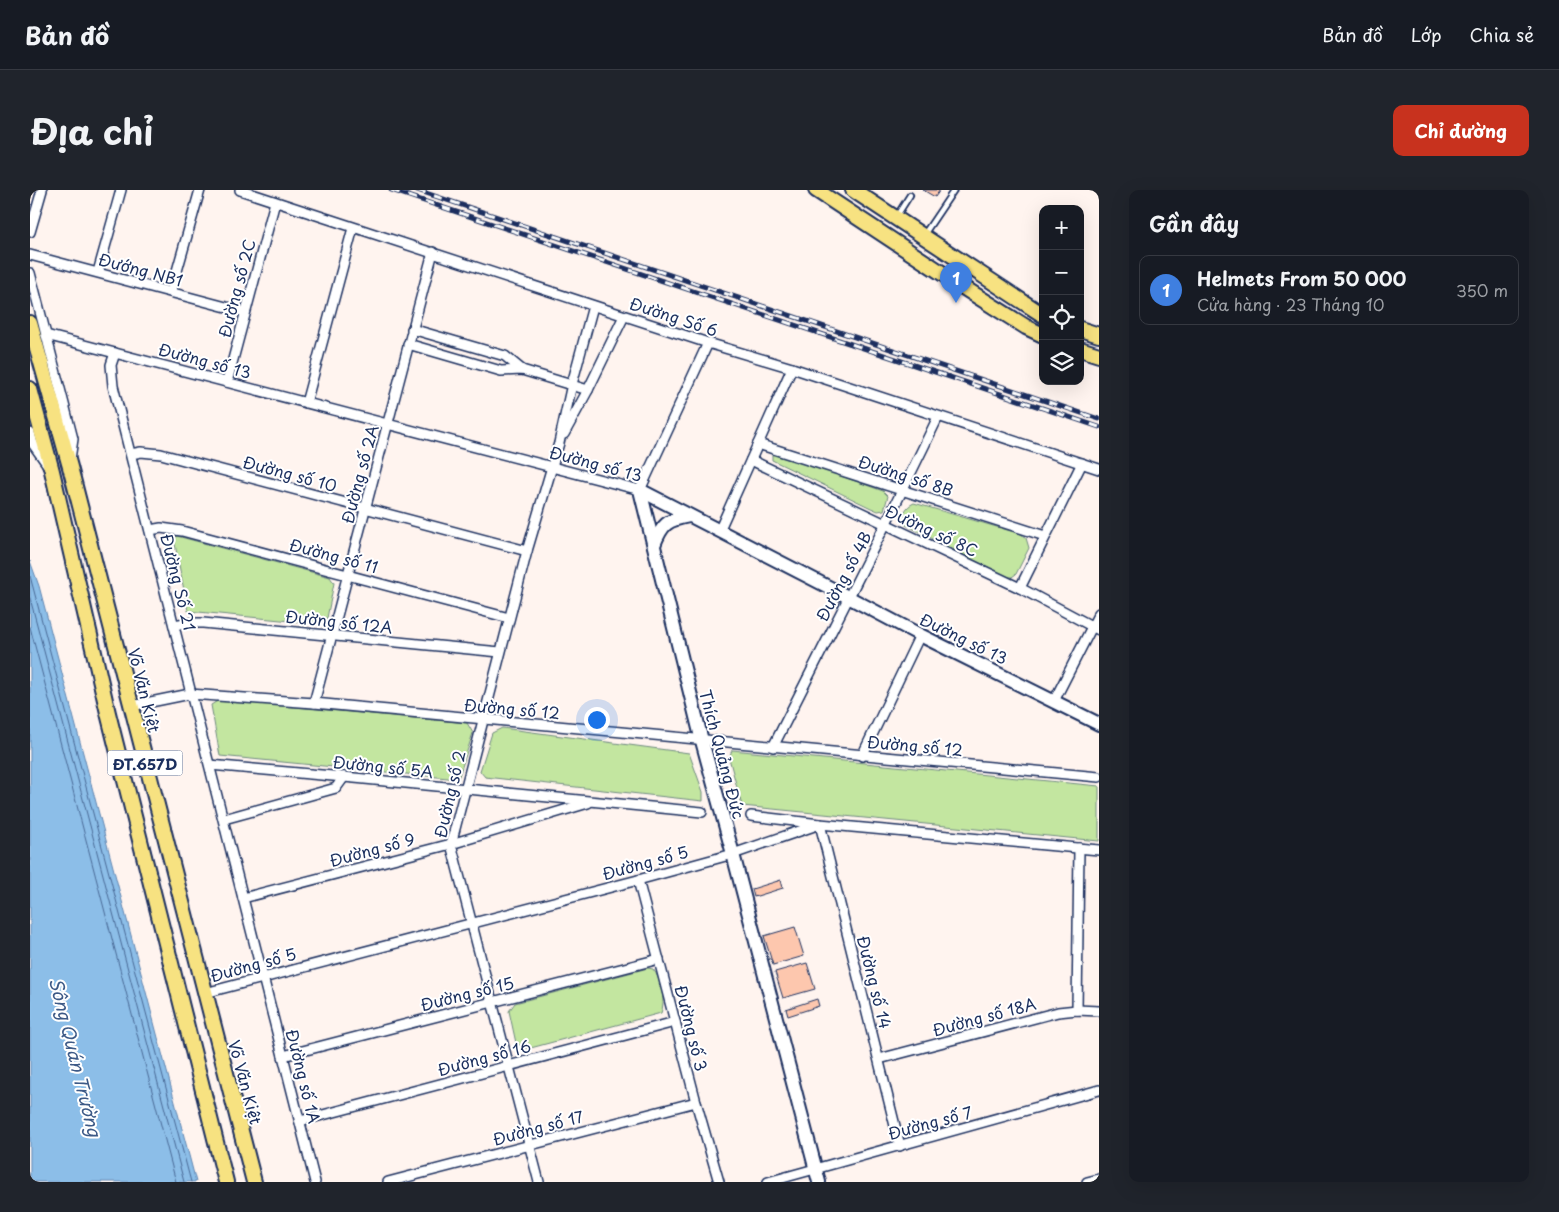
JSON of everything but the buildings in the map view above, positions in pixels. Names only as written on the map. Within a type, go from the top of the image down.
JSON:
[{"type":"main road","points":[[816,190],[998,310],[1039,333]]},
{"type":"main road","points":[[852,190],[1039,312]]},
{"type":"main road","points":[[884,236],[895,218]]},
{"type":"main road","name":"Võ Văn Kiệt","points":[[30,323],[41,340],[70,467],[254,1182]]},
{"type":"main road","points":[[1084,330],[1099,335]]},
{"type":"main road","points":[[1084,350],[1099,355]]},
{"type":"main road","name":"ĐT.657D","points":[[30,389],[52,472],[108,713],[226,1182]]},
{"type":"main road","points":[[108,713],[131,706]]},
{"type":"street","points":[[30,232],[42,190]]},
{"type":"street","points":[[98,272],[121,190]]},
{"type":"street","points":[[171,292],[200,190]]},
{"type":"street","name":"Đường Số 6","points":[[240,190],[1099,469]]},
{"type":"street","name":"Đường số 2C","points":[[227,382],[244,312],[275,202]]},
{"type":"street","points":[[306,403],[353,228]]},
{"type":"street","name":"Đường số 2A","points":[[314,703],[432,252]]},
{"type":"street","name":"Đướng NB1","points":[[30,255],[244,312]]},
{"type":"street","points":[[30,273],[41,340]]},
{"type":"street","name":"Đường số 2","points":[[539,1182],[451,844],[527,551],[559,443],[572,384],[593,306]]},
{"type":"street","name":"Đường số 2","points":[[559,443],[588,390],[624,316]]},
{"type":"street","points":[[412,329],[505,356],[522,370]]},
{"type":"street","name":"Đường số 13","points":[[41,340],[115,353],[640,490],[920,635],[1099,724]]},
{"type":"street","points":[[640,490],[708,343]]},
{"type":"street","points":[[408,344],[501,371],[522,370],[588,390]]},
{"type":"street","name":"Đường Số 21","points":[[115,353],[111,365],[113,386],[190,694],[224,819]]},
{"type":"street","points":[[719,531],[792,368]]},
{"type":"street","name":"Đường số 4B","points":[[773,747],[904,490],[938,418]]},
{"type":"street","points":[[30,434],[33,444],[52,472]]},
{"type":"street","name":"Đường số 8B","points":[[758,444],[1045,536]]},
{"type":"street","name":"Đường số 10","points":[[131,454],[141,452],[161,454],[527,551]]},
{"type":"street","name":"Đường số 8C","points":[[751,460],[1020,588],[1096,629]]},
{"type":"street","points":[[1020,588],[1082,463]]},
{"type":"street","name":"Thích Quảng Đức","points":[[640,490],[702,741],[734,854],[819,1182]]},
{"type":"street","points":[[654,545],[660,530],[667,523],[675,518],[689,516]]},
{"type":"street","name":"Đường số 11","points":[[150,530],[161,528],[182,531],[509,618]]},
{"type":"street","points":[[1054,701],[1096,629],[1099,613]]},
{"type":"street","name":"Đường số 12A","points":[[174,625],[203,623],[500,652]]},
{"type":"street","points":[[862,756],[920,635]]},
{"type":"street","name":"Đường số 12","points":[[131,706],[190,694],[314,703],[1099,777]]},
{"type":"street","name":"Đường số 5A","points":[[210,765],[702,812]]},
{"type":"street","points":[[263,977],[224,819],[336,788],[344,777]]},
{"type":"street","name":"Đường số 9","points":[[243,898],[451,844],[594,802]]},
{"type":"street","points":[[750,816],[820,824]]},
{"type":"street","name":"Đường số 5","points":[[205,992],[734,854],[820,824],[1099,850]]},
{"type":"street","name":"Đường số 14","points":[[820,824],[900,1146]]},
{"type":"street","points":[[1077,1010],[1079,848]]},
{"type":"street","name":"Đường số 3","points":[[638,880],[719,1182]]},
{"type":"street","name":"Đường số 15","points":[[283,1056],[659,959]]},
{"type":"street","name":"Đường số 1A","points":[[263,977],[315,1182]]},
{"type":"street","name":"Đường số 18A","points":[[879,1059],[1058,1012],[1077,1010],[1099,1011]]},
{"type":"street","name":"Đường số 16","points":[[300,1121],[675,1022]]},
{"type":"street","name":"Đường số 7","points":[[768,1182],[1099,1090]]},
{"type":"street","name":"Đường số 17","points":[[388,1182],[696,1102]]},
{"type":"street","points":[[1087,1182],[1099,1179]]},
{"type":"lane","points":[[923,237],[954,190]]},
{"type":"lane","points":[[895,218],[910,195]]},
{"type":"green space","points":[[780,454],[883,491],[888,496],[884,510],[878,511],[871,508],[772,460],[772,455]]},
{"type":"green space","points":[[914,503],[1021,534],[1026,538],[1029,548],[1016,574],[1012,577],[1007,577],[906,525],[905,512]]},
{"type":"green space","points":[[177,536],[330,577],[334,583],[327,618],[322,624],[188,611],[174,539]]},
{"type":"green space","points":[[219,700],[467,723],[473,733],[458,779],[220,756],[211,705]]},
{"type":"green space","points":[[502,728],[689,753],[703,792],[703,801],[485,777],[480,771],[492,733]]},
{"type":"green space","points":[[732,750],[1099,786],[1099,841],[742,806],[729,758]]},
{"type":"green space","points":[[648,968],[653,969],[656,973],[660,984],[663,996],[661,1013],[527,1049],[516,1043],[509,1011],[515,1003]]},
{"type":"water","name":"Sông Quán Trường","points":[[30,561],[39,586],[196,1182],[30,1182]]},
{"type":"railway","points":[[391,190],[1099,427]]},
{"type":"railway","points":[[417,190],[1099,419]]},
{"type":"place","name":"Helmets From 50 000","points":[[956,303]]}]
